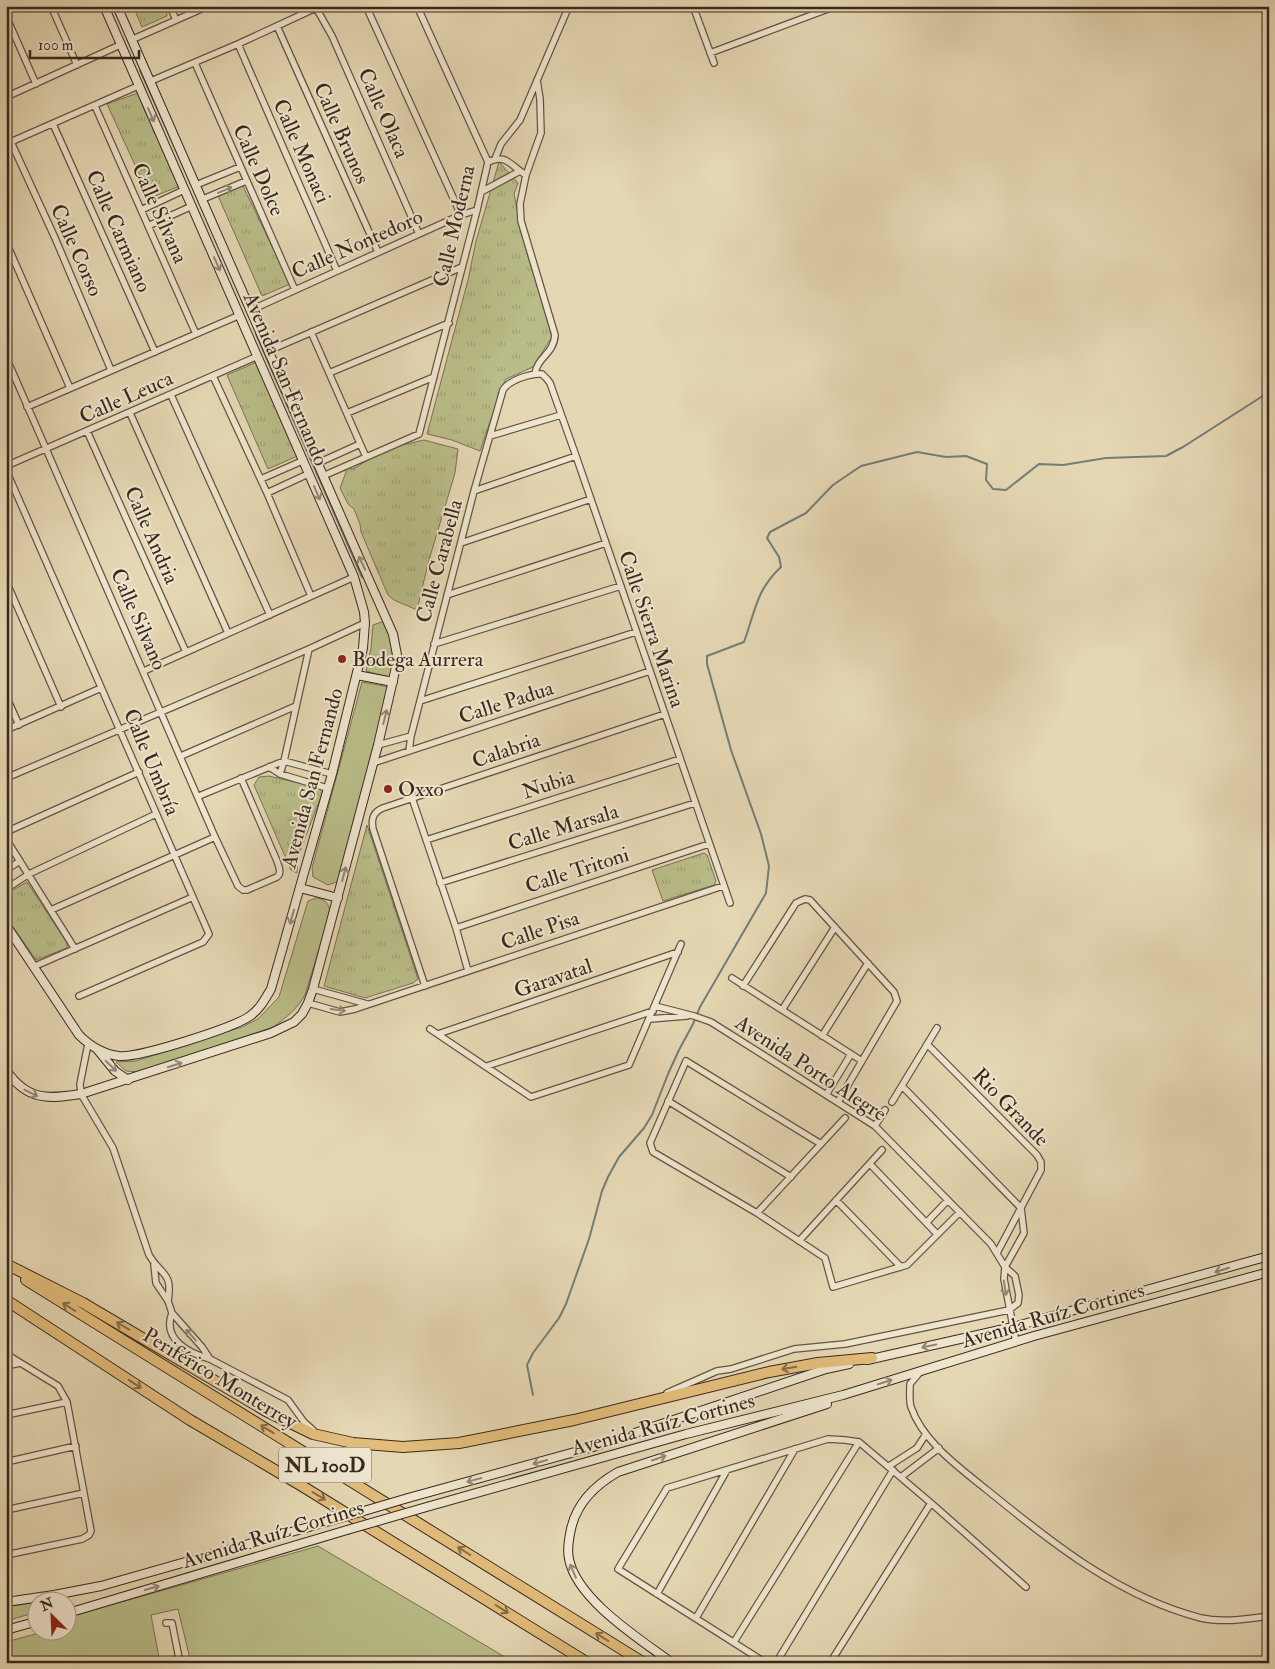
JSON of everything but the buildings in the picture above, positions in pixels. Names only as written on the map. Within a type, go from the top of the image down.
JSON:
[{"type":"highway","points":[[6,1264],[83,1303],[266,1411],[313,1434],[353,1443],[402,1447],[459,1443],[574,1420],[769,1372],[872,1358]]},
{"type":"highway","name":"Periférico Monterrey","points":[[6,1268],[644,1663]]},
{"type":"highway","name":"NL 100D","points":[[6,1300],[190,1420],[341,1510],[588,1663]]},
{"type":"main road","name":"Avenida San Fernando","points":[[6,925],[79,1035],[88,1044],[97,1049],[118,1056],[139,1054],[236,1024],[251,1015],[261,1005],[271,989],[332,774],[363,648],[364,612],[354,577],[104,6]]},
{"type":"main road","name":"Avenida San Fernando","points":[[6,1070],[18,1085],[29,1093],[40,1097],[64,1097],[81,1094],[283,1028],[294,1022],[302,1014],[313,989],[338,898],[378,745],[393,682],[397,655],[393,634],[118,8]]},
{"type":"main road","points":[[108,15],[118,8]]},
{"type":"main road","points":[[248,335],[259,330]]},
{"type":"main road","points":[[357,675],[393,682]]},
{"type":"main road","points":[[300,888],[338,898]]},
{"type":"main road","points":[[97,1049],[115,1071],[128,1080]]},
{"type":"main road","name":"Avenida Ruíz Cortines","points":[[6,1602],[101,1586],[593,1447],[826,1369],[1013,1327],[1269,1256]]},
{"type":"main road","name":"Avenida Ruíz Cortines","points":[[78,1610],[430,1506],[686,1434],[802,1406],[1016,1342],[1269,1272]]},
{"type":"main road","points":[[672,1663],[606,1612],[586,1593],[574,1574],[568,1558],[569,1539],[578,1508],[591,1491],[604,1480],[618,1472],[770,1424],[864,1388]]},
{"type":"main road","points":[[6,1630],[28,1624]]},
{"type":"street","points":[[51,6],[77,65]]},
{"type":"street","points":[[170,6],[176,20]]},
{"type":"street","points":[[131,40],[208,6]]},
{"type":"street","points":[[366,6],[461,215]]},
{"type":"street","name":"Calle Moderna","points":[[366,457],[419,434],[449,323],[488,162],[417,6]]},
{"type":"street","points":[[495,159],[501,144],[520,120],[568,6]]},
{"type":"street","points":[[704,6],[693,8],[714,63]]},
{"type":"street","points":[[710,53],[836,6]]},
{"type":"street","points":[[151,81],[238,44],[316,7]]},
{"type":"street","name":"Calle Olaca","points":[[316,7],[342,57],[420,234]]},
{"type":"street","points":[[6,16],[36,84]]},
{"type":"street","name":"Calle Brunos","points":[[277,26],[378,252]]},
{"type":"street","name":"Calle Monaci","points":[[238,44],[337,271]]},
{"type":"street","points":[[6,97],[120,45]]},
{"type":"street","name":"Calle Dolce","points":[[195,63],[295,290]]},
{"type":"street","points":[[535,374],[537,365],[553,346],[555,335],[521,221],[520,204],[526,175],[541,133],[540,99],[537,79]]},
{"type":"street","points":[[9,143],[138,86]]},
{"type":"street","name":"Calle Silvana","points":[[95,106],[196,334]]},
{"type":"street","name":"Calle Carmiano","points":[[53,124],[154,352]]},
{"type":"street","name":"Calle Corso","points":[[9,143],[59,247],[111,370]]},
{"type":"street","points":[[488,162],[502,158],[526,175]]},
{"type":"street","points":[[196,185],[240,167]]},
{"type":"street","points":[[481,192],[520,171]]},
{"type":"street","points":[[203,199],[246,181]]},
{"type":"street","points":[[141,210],[184,190]]},
{"type":"street","points":[[148,226],[192,206]]},
{"type":"street","name":"Calle Nontedoro","points":[[251,310],[461,215],[477,210]]},
{"type":"street","points":[[6,242],[70,388]]},
{"type":"street","points":[[268,351],[462,267]]},
{"type":"street","points":[[27,406],[240,315]]},
{"type":"street","points":[[329,373],[449,323]]},
{"type":"street","points":[[311,332],[366,457],[323,476]]},
{"type":"street","name":"Calle Leuca","points":[[6,468],[47,448],[258,356]]},
{"type":"street","name":"Calle Silvano","points":[[6,357],[199,796],[215,837],[238,886],[243,890],[247,890],[277,877],[280,870],[241,778]]},
{"type":"street","name":"Calle Carabella","points":[[409,751],[434,644],[474,491],[503,390],[510,383],[535,374]]},
{"type":"street","name":"Calle Sierra Marina","points":[[535,374],[542,374],[548,378],[730,903]]},
{"type":"street","points":[[214,376],[311,596]]},
{"type":"street","points":[[347,413],[434,377]]},
{"type":"street","points":[[171,395],[270,615]]},
{"type":"street","points":[[130,413],[228,633]]},
{"type":"street","points":[[490,436],[561,415]]},
{"type":"street","name":"Calle Andria","points":[[87,431],[186,652]]},
{"type":"street","points":[[318,463],[360,444]]},
{"type":"street","points":[[474,491],[576,456]]},
{"type":"street","points":[[261,479],[302,461]]},
{"type":"street","name":"Calle Umbría","points":[[6,468],[209,934],[203,942],[79,996]]},
{"type":"street","points":[[267,493],[308,474]]},
{"type":"street","points":[[461,543],[591,499]]},
{"type":"street","points":[[448,595],[606,543]]},
{"type":"street","points":[[144,671],[354,577]]},
{"type":"street","points":[[6,581],[61,707]]},
{"type":"street","points":[[434,644],[621,586]]},
{"type":"street","points":[[6,778],[309,649],[365,623]]},
{"type":"street","points":[[420,701],[636,632]]},
{"type":"street","points":[[280,774],[309,649]]},
{"type":"street","name":"Calle Padua","points":[[373,763],[650,672]]},
{"type":"street","points":[[6,730],[102,688]]},
{"type":"street","points":[[6,696],[19,725]]},
{"type":"street","points":[[181,756],[296,706]]},
{"type":"street","name":"Calabria","points":[[425,986],[373,829],[373,818],[379,810],[664,714]]},
{"type":"street","points":[[378,745],[411,736]]},
{"type":"street","name":"Nubia","points":[[426,840],[680,759]]},
{"type":"street","points":[[199,796],[284,761],[332,774]]},
{"type":"street","points":[[269,767],[280,774],[327,788]]},
{"type":"street","points":[[6,832],[138,772]]},
{"type":"street","points":[[412,798],[456,928],[468,971]]},
{"type":"street","name":"Calle Marsala","points":[[440,883],[695,802]]},
{"type":"street","points":[[6,889],[28,874],[156,814]]},
{"type":"street","points":[[51,910],[215,837]]},
{"type":"street","points":[[6,839],[75,949]]},
{"type":"street","name":"Calle Tritoni","points":[[456,928],[709,844]]},
{"type":"street","points":[[6,870],[20,861]]},
{"type":"street","name":"Calle Pisa","points":[[308,1003],[340,1012],[355,1009],[724,886]]},
{"type":"street","points":[[33,967],[193,896]]},
{"type":"street","points":[[743,986],[796,903],[805,899],[810,900],[894,992],[897,1001],[838,1102]]},
{"type":"street","points":[[782,1010],[835,927]]},
{"type":"street","points":[[430,1029],[531,1097],[629,1065],[682,944]]},
{"type":"street","name":"Garavatal","points":[[438,1034],[678,952]]},
{"type":"street","points":[[822,1036],[868,963]]},
{"type":"street","points":[[732,978],[862,1061]]},
{"type":"street","points":[[313,989],[367,1004]]},
{"type":"street","points":[[487,1066],[654,1008]]},
{"type":"street","name":"Avenida Porto Alegre","points":[[654,1008],[694,1016],[711,1022],[875,1126],[991,1244],[1006,1267],[1015,1276],[1019,1295],[1018,1303],[1009,1310]]},
{"type":"street","points":[[650,1019],[694,1016]]},
{"type":"street","points":[[892,1102],[938,1028]]},
{"type":"street","points":[[88,1044],[80,1084],[81,1094],[113,1148],[154,1265],[156,1283],[168,1301],[172,1313],[210,1359]]},
{"type":"street","name":"Rio Grande","points":[[928,1044],[1037,1155],[1041,1162],[1041,1170],[997,1253]]},
{"type":"street","points":[[826,1095],[851,1054]]},
{"type":"street","points":[[821,1144],[686,1061],[650,1144],[654,1152],[757,1213],[825,1258],[833,1287],[907,1265],[960,1212]]},
{"type":"street","points":[[902,1086],[1021,1208],[1024,1233],[1006,1267],[1004,1279],[1016,1342]]},
{"type":"street","points":[[668,1101],[790,1177]]},
{"type":"street","points":[[875,1126],[885,1110]]},
{"type":"street","points":[[757,1213],[845,1118]]},
{"type":"street","points":[[799,1241],[882,1150]]},
{"type":"street","points":[[870,1164],[937,1234]]},
{"type":"street","points":[[836,1200],[901,1267]]},
{"type":"street","points":[[927,1222],[948,1200]]},
{"type":"street","points":[[154,1265],[167,1275],[170,1290],[168,1301]]},
{"type":"street","points":[[650,1400],[717,1371],[731,1369],[794,1349],[845,1344],[1009,1310]]},
{"type":"street","points":[[172,1313],[169,1327],[176,1340],[183,1347],[288,1400],[310,1429],[364,1442],[424,1445],[574,1420]]},
{"type":"street","points":[[6,1354],[58,1386],[67,1402],[91,1523],[89,1535],[82,1539],[6,1555]]},
{"type":"street","points":[[6,1366],[20,1362]]},
{"type":"street","points":[[921,1371],[910,1384],[910,1406],[926,1434],[951,1461],[1074,1558],[1121,1586],[1171,1609],[1203,1618],[1238,1620],[1269,1616]]},
{"type":"street","points":[[6,1415],[67,1402]]},
{"type":"street","points":[[776,1663],[891,1468],[917,1448],[926,1434]]},
{"type":"street","points":[[766,1663],[618,1569],[667,1488],[828,1439],[859,1442],[1026,1587]]},
{"type":"street","points":[[734,1642],[859,1442]]},
{"type":"street","points":[[6,1462],[76,1446]]},
{"type":"street","points":[[901,1477],[939,1448]]},
{"type":"street","points":[[696,1618],[795,1449]]},
{"type":"street","points":[[657,1594],[727,1470]]},
{"type":"street","points":[[6,1510],[84,1493]]},
{"type":"street","points":[[830,1663],[931,1503]]},
{"type":"street","points":[[166,1623],[172,1623],[180,1663]]},
{"type":"green space","points":[[133,6],[166,6],[167,16],[142,27]]},
{"type":"green space","points":[[138,93],[180,186],[150,198],[107,104]]},
{"type":"green space","points":[[499,162],[518,183],[514,194],[526,250],[539,292],[555,332],[533,367],[506,379],[480,451],[452,440],[427,434],[468,280],[476,241]]},
{"type":"green space","points":[[242,184],[290,284],[262,296],[219,198],[219,194]]},
{"type":"green space","points":[[257,362],[300,455],[268,469],[227,375]]},
{"type":"green space","points":[[424,440],[458,449],[455,473],[429,560],[417,610],[394,600],[388,595],[361,532],[354,509],[348,504],[340,488],[346,472],[345,466],[353,469],[388,448]]},
{"type":"green space","points":[[387,620],[394,640],[392,678],[366,671],[373,625]]},
{"type":"green space","points":[[362,682],[389,687],[339,881],[328,885],[313,877],[312,868]]},
{"type":"green space","points":[[269,776],[324,789],[298,856],[297,873],[291,870],[254,785],[259,777]]},
{"type":"green space","points":[[367,825],[418,979],[413,983],[365,998],[324,986]]},
{"type":"green space","points":[[704,853],[707,855],[716,881],[714,885],[663,901],[652,870]]},
{"type":"green space","points":[[27,882],[67,943],[67,948],[36,960],[6,917],[6,894]]},
{"type":"green space","points":[[316,898],[326,902],[330,913],[305,995],[287,1017],[273,1027],[139,1072],[126,1071],[116,1062],[136,1061],[242,1027],[258,1019],[279,997],[308,901]]},
{"type":"green space","points":[[318,1546],[515,1663],[191,1663],[178,1609],[151,1615],[160,1663],[6,1663],[6,1642],[28,1636],[28,1642],[78,1642],[78,1614]]},
{"type":"green space","points":[[28,1603],[28,1615],[6,1621],[6,1607]]},
{"type":"waterway","points":[[140,70],[184,168]]},
{"type":"waterway","points":[[256,334],[362,577]]},
{"type":"waterway","points":[[533,1395],[527,1365],[533,1353],[559,1318],[566,1304],[608,1177],[619,1157],[644,1128],[652,1115],[668,1074],[700,1007],[766,893],[769,866],[761,834],[731,750],[707,664],[707,656],[744,642],[761,593],[766,584],[781,567],[779,557],[767,538],[770,532],[806,513],[833,485],[861,466],[917,452],[946,457],[966,456],[987,464],[986,480],[993,489],[1006,490],[1039,464],[1063,465],[1106,458],[1166,456],[1269,392]]},
{"type":"place","name":"Bodega Aurrera","points":[[342,659]]},
{"type":"place","name":"Oxxo","points":[[388,789]]}]
